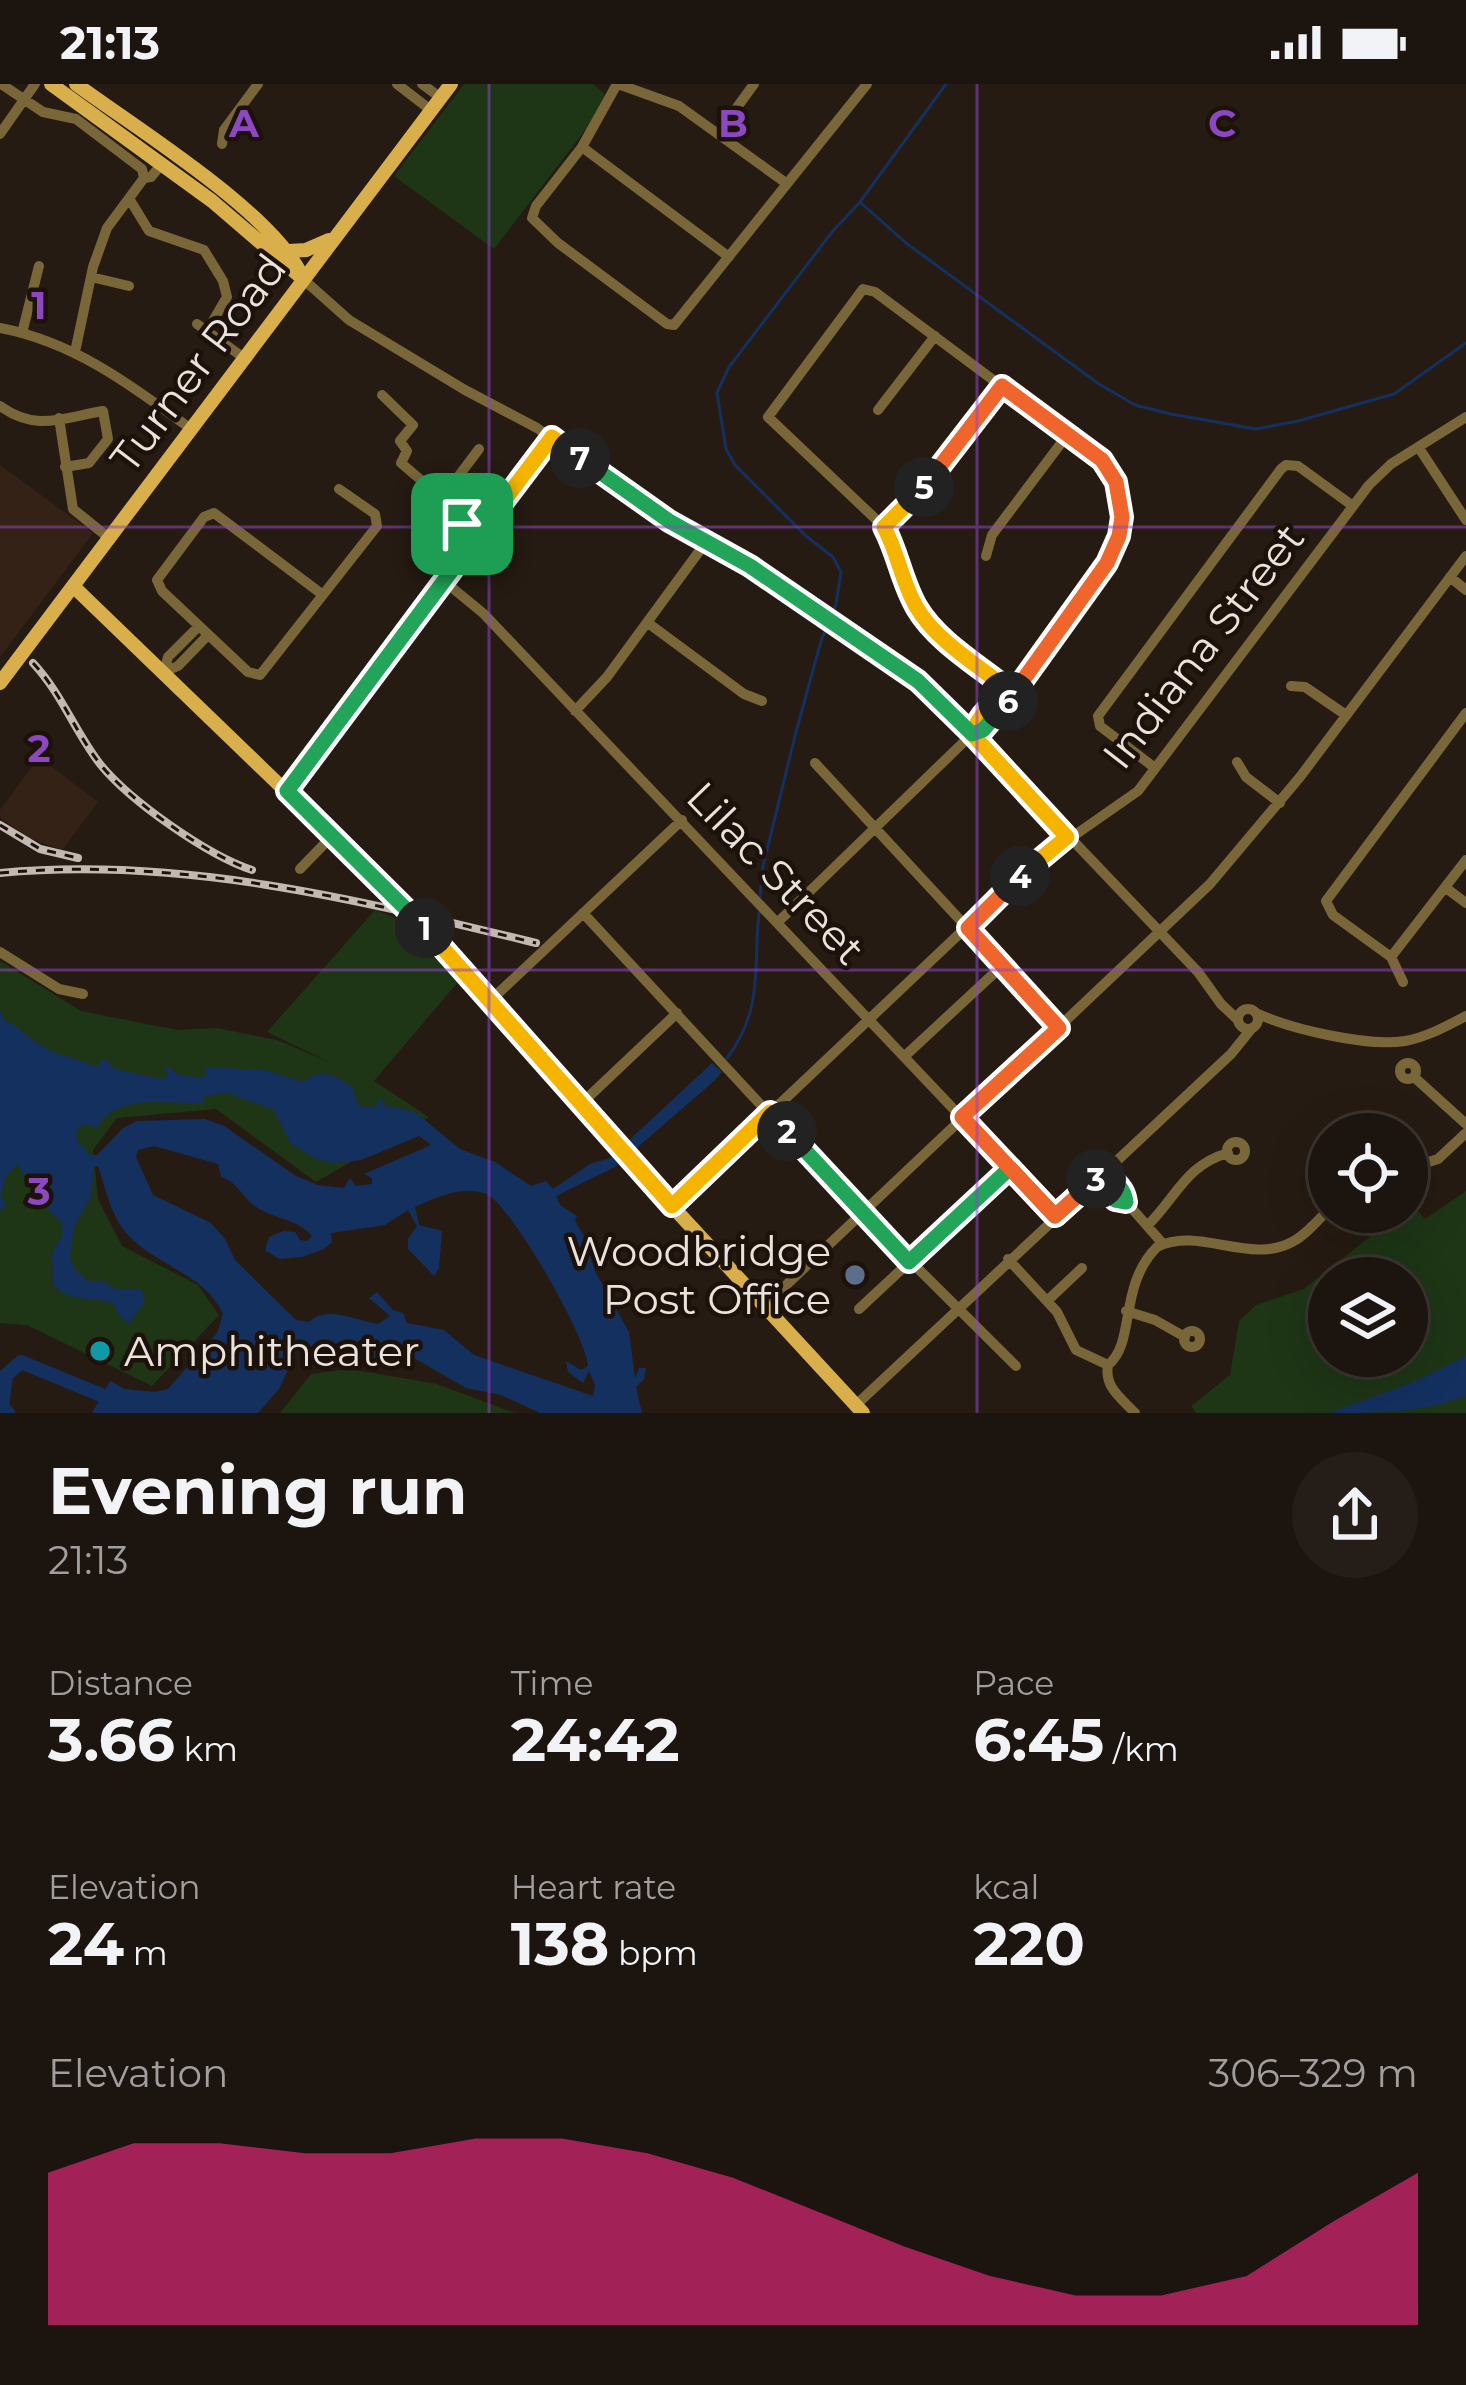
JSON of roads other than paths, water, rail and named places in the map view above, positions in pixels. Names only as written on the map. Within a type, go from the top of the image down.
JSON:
[{"type":"main road","points":[[51,84],[226,211],[303,278]]},
{"type":"main road","points":[[65,84],[99,108],[108,108]]},
{"type":"main road","points":[[76,84],[238,204],[289,251],[303,278]]},
{"type":"main road","name":"Turner Road","points":[[0,683],[452,84]]},
{"type":"main road","points":[[289,251],[306,250],[334,238]]},
{"type":"main road","points":[[73,586],[412,913],[672,1206],[860,1408]]},
{"type":"street","points":[[1,84],[43,112],[76,119],[142,169],[144,178],[107,228],[74,352]]},
{"type":"street","points":[[0,134],[35,84]]},
{"type":"street","points":[[222,144],[224,130],[258,84]]},
{"type":"street","points":[[786,184],[719,131],[666,100],[618,84],[582,147],[536,206],[532,218],[674,325],[867,84]]},
{"type":"street","points":[[719,131],[754,84]]},
{"type":"street","points":[[410,86],[436,104]]},
{"type":"street","points":[[582,147],[729,257]]},
{"type":"street","points":[[144,178],[160,166]]},
{"type":"street","points":[[130,200],[149,231],[204,250],[226,297],[202,327],[244,358]]},
{"type":"street","points":[[22,333],[39,266]]},
{"type":"street","points":[[91,277],[129,286]]},
{"type":"street","points":[[303,278],[349,320],[552,437],[658,514],[750,566],[925,686],[1219,998],[1248,1020],[1390,1042],[1426,1035],[1466,1016]]},
{"type":"street","points":[[778,922],[972,734],[1000,697],[1011,692],[1107,563],[1119,536],[1122,511],[1109,469],[1068,434],[866,289],[769,413],[769,420],[884,527],[918,610],[1011,692]]},
{"type":"street","points":[[0,328],[74,352],[191,428]]},
{"type":"street","points":[[878,410],[935,336]]},
{"type":"street","points":[[884,527],[913,500],[1002,386]]},
{"type":"street","points":[[382,395],[413,425],[400,441],[407,451],[401,463],[479,535]]},
{"type":"street","points":[[0,406],[25,422],[103,411],[108,440],[89,463],[65,467]]},
{"type":"street","name":"Indiana Street","points":[[672,1206],[1032,865],[1138,791],[1353,506],[1391,464],[1466,417]]},
{"type":"street","points":[[59,418],[73,509],[109,538]]},
{"type":"street","points":[[986,556],[992,535],[1068,434]]},
{"type":"street","points":[[287,791],[552,437]]},
{"type":"street","points":[[1419,448],[1466,520]]},
{"type":"street","points":[[442,498],[479,449]]},
{"type":"street","points":[[1155,768],[1100,726],[1098,716],[1281,469],[1293,464],[1353,506]]},
{"type":"street","points":[[322,595],[214,513],[208,513],[157,580],[162,591],[248,672],[260,675],[322,595],[378,520],[339,489]]},
{"type":"street","points":[[575,711],[607,677],[706,542]]},
{"type":"street","points":[[764,1306],[1210,884],[1280,802],[1466,556]]},
{"type":"street","points":[[1450,577],[1466,590]]},
{"type":"street","name":"Lilac Street","points":[[444,581],[484,614],[1055,1216]]},
{"type":"street","points":[[648,623],[744,694],[762,700]]},
{"type":"street","points":[[164,672],[178,666],[204,630]]},
{"type":"street","points":[[1291,686],[1305,687],[1346,715]]},
{"type":"street","points":[[1403,982],[1391,957],[1329,910],[1328,897],[1466,712]]},
{"type":"street","points":[[815,763],[1059,1028]]},
{"type":"street","points":[[1237,763],[1246,777],[1280,802]]},
{"type":"street","points":[[490,1000],[682,820]]},
{"type":"street","points":[[300,869],[333,835]]},
{"type":"street","points":[[1391,957],[1466,860]]},
{"type":"street","points":[[1447,888],[1466,903]]},
{"type":"street","points":[[584,913],[862,1213],[1016,1366]]},
{"type":"street","points":[[0,952],[59,989],[83,994]]},
{"type":"street","points":[[906,1055],[1003,965]]},
{"type":"street","points":[[581,1104],[677,1013]]},
{"type":"street","points":[[860,1408],[1008,1259],[1223,1059],[1248,1020]]},
{"type":"street","points":[[1414,1078],[1466,1128],[1438,1159],[1428,1162]]},
{"type":"street","points":[[1148,1225],[1195,1167],[1228,1153]]},
{"type":"street","points":[[859,1310],[1010,1168]]},
{"type":"street","points":[[1101,1175],[1115,1200],[1126,1202],[1163,1244]]},
{"type":"street","points":[[1135,1413],[1106,1379],[1108,1365],[1123,1347],[1126,1311],[1139,1271],[1151,1252],[1184,1240],[1247,1249],[1282,1246],[1308,1229]]},
{"type":"street","points":[[1008,1259],[1063,1322],[1076,1351],[1108,1365]]},
{"type":"street","points":[[1047,1301],[1082,1268]]},
{"type":"street","points":[[1126,1311],[1155,1320],[1184,1337]]},
{"type":"water","points":[[0,1009],[3,1019],[44,1047],[97,1067],[101,1060],[108,1061],[114,1069],[162,1079],[168,1075],[164,1068],[170,1067],[176,1074],[200,1078],[207,1074],[204,1067],[265,1070],[303,1082],[316,1075],[335,1076],[353,1088],[358,1106],[375,1107],[381,1097],[384,1105],[415,1112],[460,1149],[495,1162],[531,1186],[546,1181],[553,1189],[590,1164],[610,1158],[712,1063],[722,1072],[615,1167],[556,1196],[560,1205],[577,1216],[595,1271],[629,1332],[635,1378],[639,1368],[646,1368],[636,1387],[642,1413],[540,1413],[501,1395],[466,1388],[414,1358],[358,1357],[303,1347],[279,1389],[258,1413],[92,1413],[110,1381],[125,1389],[168,1389],[217,1333],[223,1314],[205,1289],[140,1246],[123,1229],[98,1166],[94,1167],[91,1196],[74,1228],[70,1257],[87,1281],[103,1281],[122,1290],[141,1289],[145,1301],[129,1324],[114,1304],[74,1297],[53,1285],[52,1253],[62,1223],[17,1164],[5,1177],[1,1197],[7,1204],[0,1211]],"holes":[[[228,1093],[274,1110],[290,1143],[316,1159],[361,1160],[419,1136],[431,1145],[364,1174],[372,1178],[372,1184],[356,1186],[350,1178],[344,1188],[296,1176],[224,1126],[205,1119],[137,1121],[123,1128],[97,1155],[90,1155],[77,1140],[76,1131],[83,1124],[97,1128],[106,1116],[130,1104],[203,1103],[203,1096]],[[154,1146],[218,1164],[221,1177],[251,1203],[312,1236],[300,1240],[295,1232],[283,1231],[269,1237],[265,1250],[279,1259],[324,1249],[332,1242],[331,1233],[385,1225],[408,1210],[417,1226],[408,1239],[408,1249],[434,1276],[442,1231],[419,1225],[415,1207],[459,1192],[486,1194],[512,1220],[561,1301],[588,1366],[581,1370],[566,1361],[568,1372],[583,1383],[589,1371],[595,1385],[593,1396],[474,1355],[444,1330],[407,1323],[403,1313],[393,1310],[377,1292],[369,1298],[390,1316],[378,1324],[333,1314],[309,1322],[296,1320],[235,1260],[211,1223],[153,1195],[136,1157],[138,1150]]]},
{"type":"water","points":[[1466,1356],[1466,1396],[1416,1409],[1329,1413],[1428,1377]]},
{"type":"waterway","points":[[760,897],[763,866],[796,732],[836,604],[841,572],[833,557],[735,465],[726,449],[717,393],[729,367],[946,84]]},
{"type":"waterway","points":[[861,203],[906,243],[1099,384],[1135,405],[1171,414],[1256,429],[1298,421],[1394,394],[1466,343]]},
{"type":"waterway","points":[[727,1058],[752,1005],[759,913]]},
{"type":"waterway","points":[[8,1413],[2,1406],[6,1375],[21,1362],[145,1413]]},
{"type":"railway","points":[[33,663],[113,779],[192,840],[252,870]]},
{"type":"railway","points":[[0,825],[40,849],[78,858]]},
{"type":"railway","points":[[0,873],[68,869],[203,876],[337,897],[536,943]]},
{"type":"place","name":"Woodbridge Post Office","points":[[855,1275]]},
{"type":"place","name":"Amphitheater","points":[[100,1351]]}]
